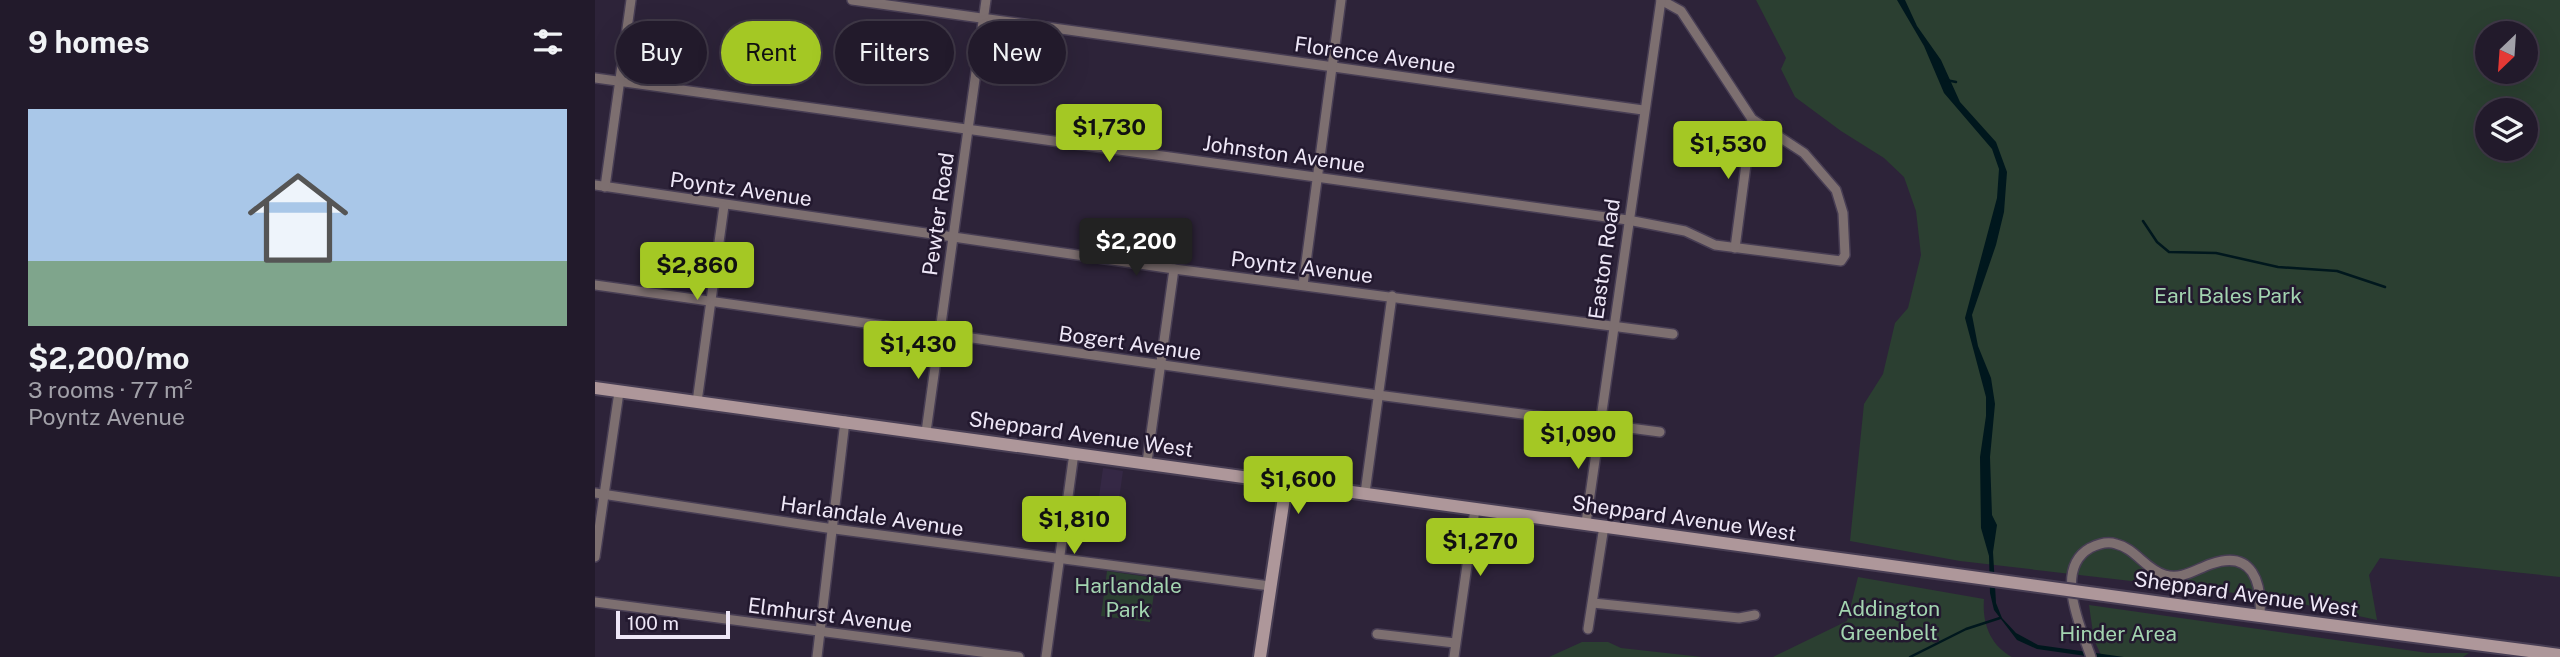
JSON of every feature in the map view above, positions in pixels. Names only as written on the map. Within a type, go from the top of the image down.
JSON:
[{"type":"main road","name":"Sheppard Avenue West","points":[[595,388],[2560,655]]},
{"type":"main road","points":[[1260,657],[1286,484]]},
{"type":"street","points":[[628,21],[631,0]]},
{"type":"street","name":"Florence Avenue","points":[[852,0],[1643,110]]},
{"type":"street","name":"Pewter Road","points":[[926,432],[986,0]]},
{"type":"street","points":[[1303,285],[1341,0]]},
{"type":"street","points":[[1661,0],[1681,11],[1752,119],[1735,248]]},
{"type":"street","name":"Easton Road","points":[[1586,523],[1627,220],[1661,0]]},
{"type":"street","name":"Johnston Avenue","points":[[595,78],[616,81]]},
{"type":"street","points":[[600,186],[621,84]]},
{"type":"street","name":"Johnston Avenue","points":[[635,84],[1627,220],[1685,231],[1715,245],[1841,261],[1845,255],[1843,213],[1836,190],[1804,153],[1752,119]]},
{"type":"street","name":"Poyntz Avenue","points":[[600,186],[1174,269],[1673,334]]},
{"type":"street","points":[[697,402],[725,206]]},
{"type":"street","points":[[1147,463],[1174,269]]},
{"type":"street","name":"Bogert Avenue","points":[[595,285],[1379,396],[1600,422],[1660,432]]},
{"type":"street","points":[[1365,493],[1392,296]]},
{"type":"street","points":[[595,557],[599,493],[619,392]]},
{"type":"street","points":[[817,657],[845,421]]},
{"type":"street","points":[[1046,657],[1074,453]]},
{"type":"street","name":"Harlandale Avenue","points":[[599,493],[834,529],[1270,586]]},
{"type":"street","points":[[1454,657],[1475,509]]},
{"type":"street","points":[[1588,629],[1604,526]]},
{"type":"street","points":[[2091,657],[2074,606],[2072,577],[2085,551],[2105,543],[2121,545],[2166,576],[2184,575],[2226,560],[2242,564],[2257,578],[2260,616]]},
{"type":"street","name":"Elmhurst Avenue","points":[[595,602],[1019,657]]},
{"type":"street","points":[[1593,603],[1739,618],[1755,615]]},
{"type":"street","points":[[1377,634],[1455,643]]},
{"type":"shaded area","points":[[1103,468],[1123,471],[1117,514],[1097,511]]},
{"type":"green space","name":"Earl Bales Park","points":[[1756,0],[2560,0],[2560,577],[2380,558],[2369,575],[2377,620],[2269,597],[1960,561],[1850,541],[1864,404],[1883,374],[1895,323],[1908,308],[1921,255],[1916,211],[1904,177],[1884,158],[1795,97],[1781,69],[1786,58]]},
{"type":"green space","name":"Harlandale Park","points":[[1107,571],[1156,578],[1150,622],[1101,616]]},
{"type":"green space","name":"Addington Greenbelt","points":[[1858,577],[1984,599],[1984,617],[1989,632],[1998,646],[2012,657],[1773,657],[1847,621]]},
{"type":"green space","name":"Hinder Area","points":[[2089,605],[2428,653],[2469,653],[2463,657],[2102,657],[2094,640]]},
{"type":"green space","points":[[1582,642],[1608,642],[1621,648],[1702,657],[1549,657]]},
{"type":"water","points":[[1897,0],[1905,0],[1917,26],[1941,60],[1960,102],[1996,142],[2007,172],[2004,212],[1996,245],[1972,315],[1978,346],[1991,378],[1995,404],[1990,457],[1992,515],[1997,525],[1993,552],[1996,603],[2002,618],[2016,633],[2038,645],[2124,657],[2093,657],[2037,649],[2017,640],[1994,610],[1990,593],[1989,556],[1981,528],[1980,457],[1986,397],[1965,318],[1997,198],[1999,169],[1992,149],[1944,93],[1924,46]]},
{"type":"waterway","points":[[1946,80],[1956,82]]},
{"type":"waterway","points":[[2143,221],[2157,242],[2169,252],[2216,253],[2278,267],[2337,271],[2385,287]]},
{"type":"waterway","points":[[1910,657],[1966,629],[2000,618]]}]
